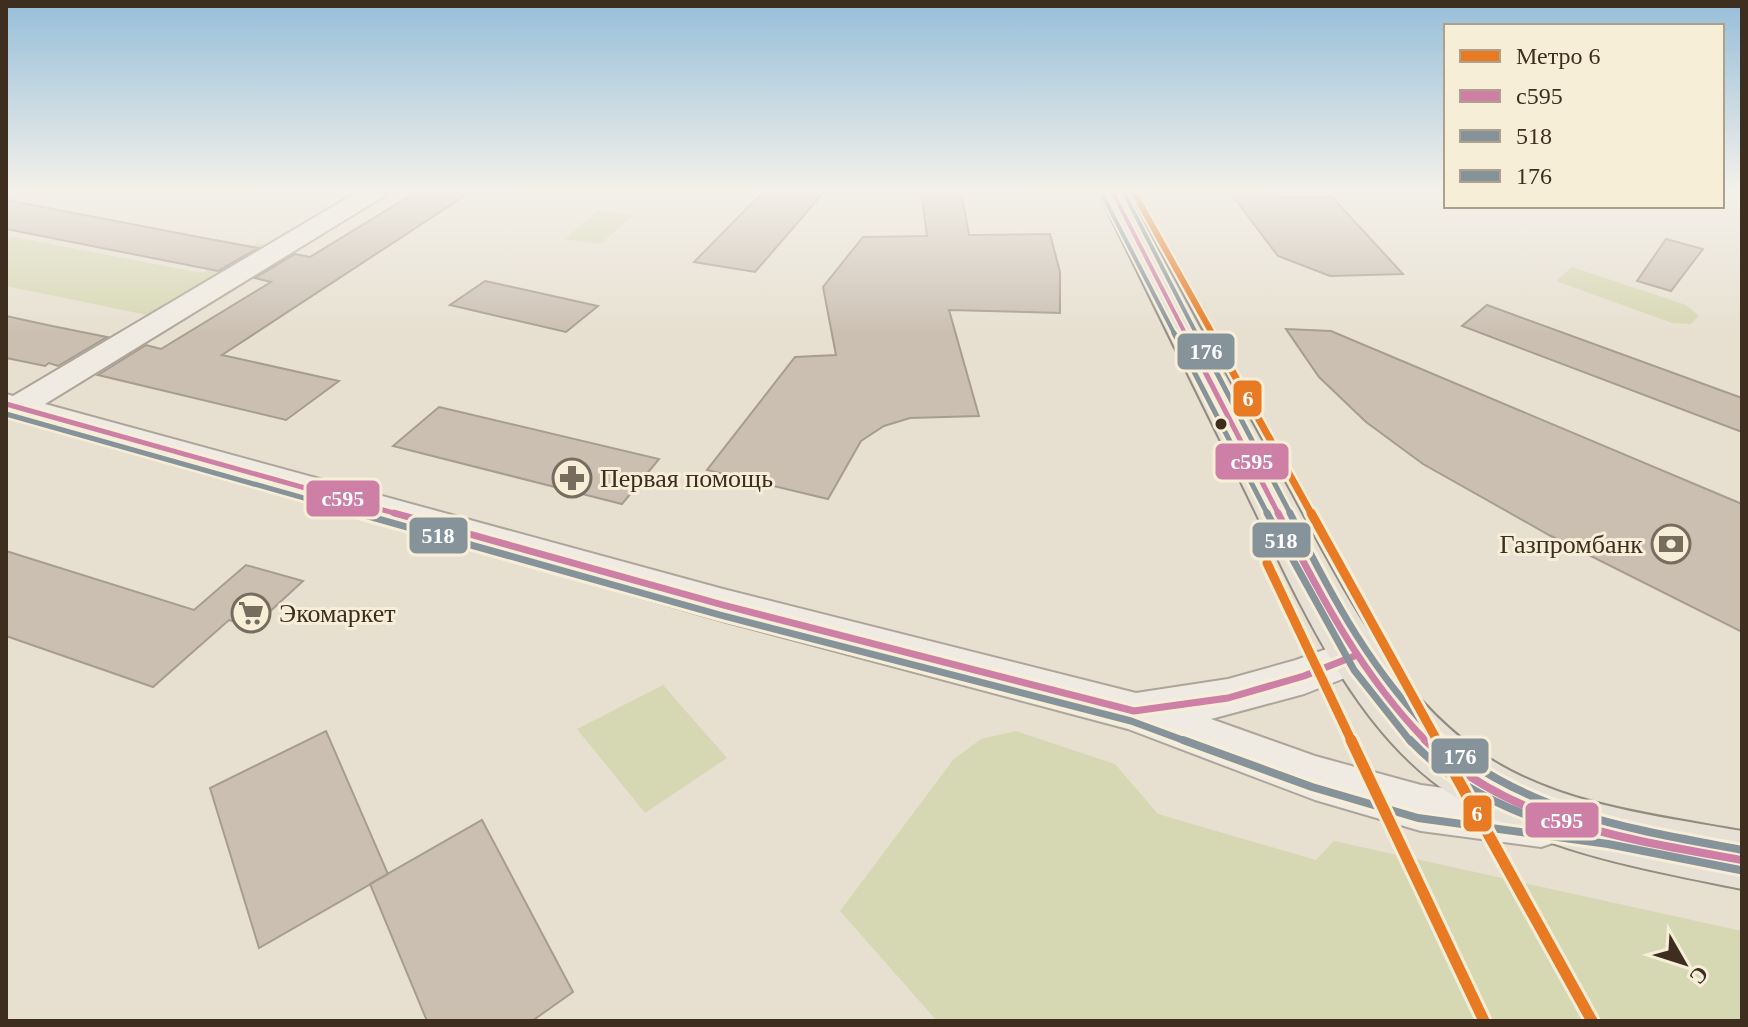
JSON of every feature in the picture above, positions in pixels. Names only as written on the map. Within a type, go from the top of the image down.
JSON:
[{"type":"main road","points":[[1137,239],[1316,584],[1357,655],[1432,749],[1472,778],[1516,802],[1610,834],[1742,860]]},
{"type":"street","points":[[12,405],[294,239]]},
{"type":"street","points":[[12,405],[723,605],[1134,711],[1315,778],[1421,808],[1610,834]]},
{"type":"street","points":[[1134,711],[1228,698],[1304,676],[1357,655]]},
{"type":"green space","points":[[23,239],[202,273],[257,243],[273,246],[152,316],[6,286],[6,240]]},
{"type":"green space","points":[[565,239],[607,239],[601,244]]},
{"type":"green space","points":[[1572,267],[1686,305],[1699,316],[1691,324],[1672,323],[1556,281]]},
{"type":"green space","points":[[663,685],[727,758],[645,813],[577,729]]},
{"type":"green space","points":[[1016,731],[1115,764],[1158,814],[1316,860],[1334,841],[1742,931],[1742,1021],[937,1021],[840,911],[953,760],[981,739]]},
{"type":"building","points":[[56,239],[210,239],[258,248],[218,271]]},
{"type":"building","points":[[340,239],[399,239],[222,355],[339,381],[286,420],[98,375],[146,345],[161,349],[271,282],[255,278],[295,254],[310,257]]},
{"type":"building","points":[[717,239],[784,239],[755,272],[694,262]]},
{"type":"building","points":[[861,239],[1051,239],[1060,272],[1060,313],[949,310],[979,416],[910,418],[884,426],[861,441],[828,499],[707,470],[795,357],[836,355],[823,287]]},
{"type":"building","points":[[1265,239],[1371,239],[1403,274],[1330,276],[1278,256]]},
{"type":"building","points":[[1666,239],[1703,249],[1671,291],[1637,281]]},
{"type":"building","points":[[485,281],[598,306],[566,332],[450,305]]},
{"type":"building","points":[[1487,305],[1742,398],[1742,432],[1462,326]]},
{"type":"building","points":[[6,316],[107,337],[58,366],[6,358]]},
{"type":"building","points":[[1286,329],[1331,331],[1742,504],[1742,632],[1549,535],[1423,464],[1366,422],[1319,377]]},
{"type":"building","points":[[439,407],[659,459],[622,504],[393,446]]},
{"type":"building","points":[[6,551],[194,610],[246,565],[303,581],[253,627],[229,620],[153,687],[6,636]]},
{"type":"building","points":[[326,731],[388,874],[259,948],[210,788]]},
{"type":"building","points":[[482,820],[573,992],[532,1021],[427,1021],[370,884]]},
{"type":"metro line","name":"6","points":[[1160,239],[1592,1021]]},
{"type":"metro line","name":"6","points":[[1267,563],[1484,1021]]},
{"type":"transit line","name":"518","points":[[1125,239],[1298,573],[1354,670],[1399,728],[1436,766],[1476,792],[1534,818]]},
{"type":"transit line","name":"с595","points":[[1137,239],[1323,600],[1373,680],[1402,717],[1435,750],[1472,778],[1535,810],[1602,832],[1742,860]]},
{"type":"transit line","name":"176","points":[[1148,239],[1354,634],[1409,708],[1441,741],[1507,787],[1571,813],[1639,831],[1742,850]]},
{"type":"transit line","name":"с595","points":[[6,404],[723,605],[1134,711],[1228,698],[1304,676],[1357,655]]},
{"type":"transit line","name":"518","points":[[6,414],[720,615],[1131,721],[1312,787],[1418,818],[1608,844],[1740,870]]},
{"type":"place","name":"Первая помощь","points":[[572,478]]},
{"type":"place","name":"Газпромбанк","points":[[1671,544]]},
{"type":"place","name":"Экомаркет","points":[[251,613]]}]
